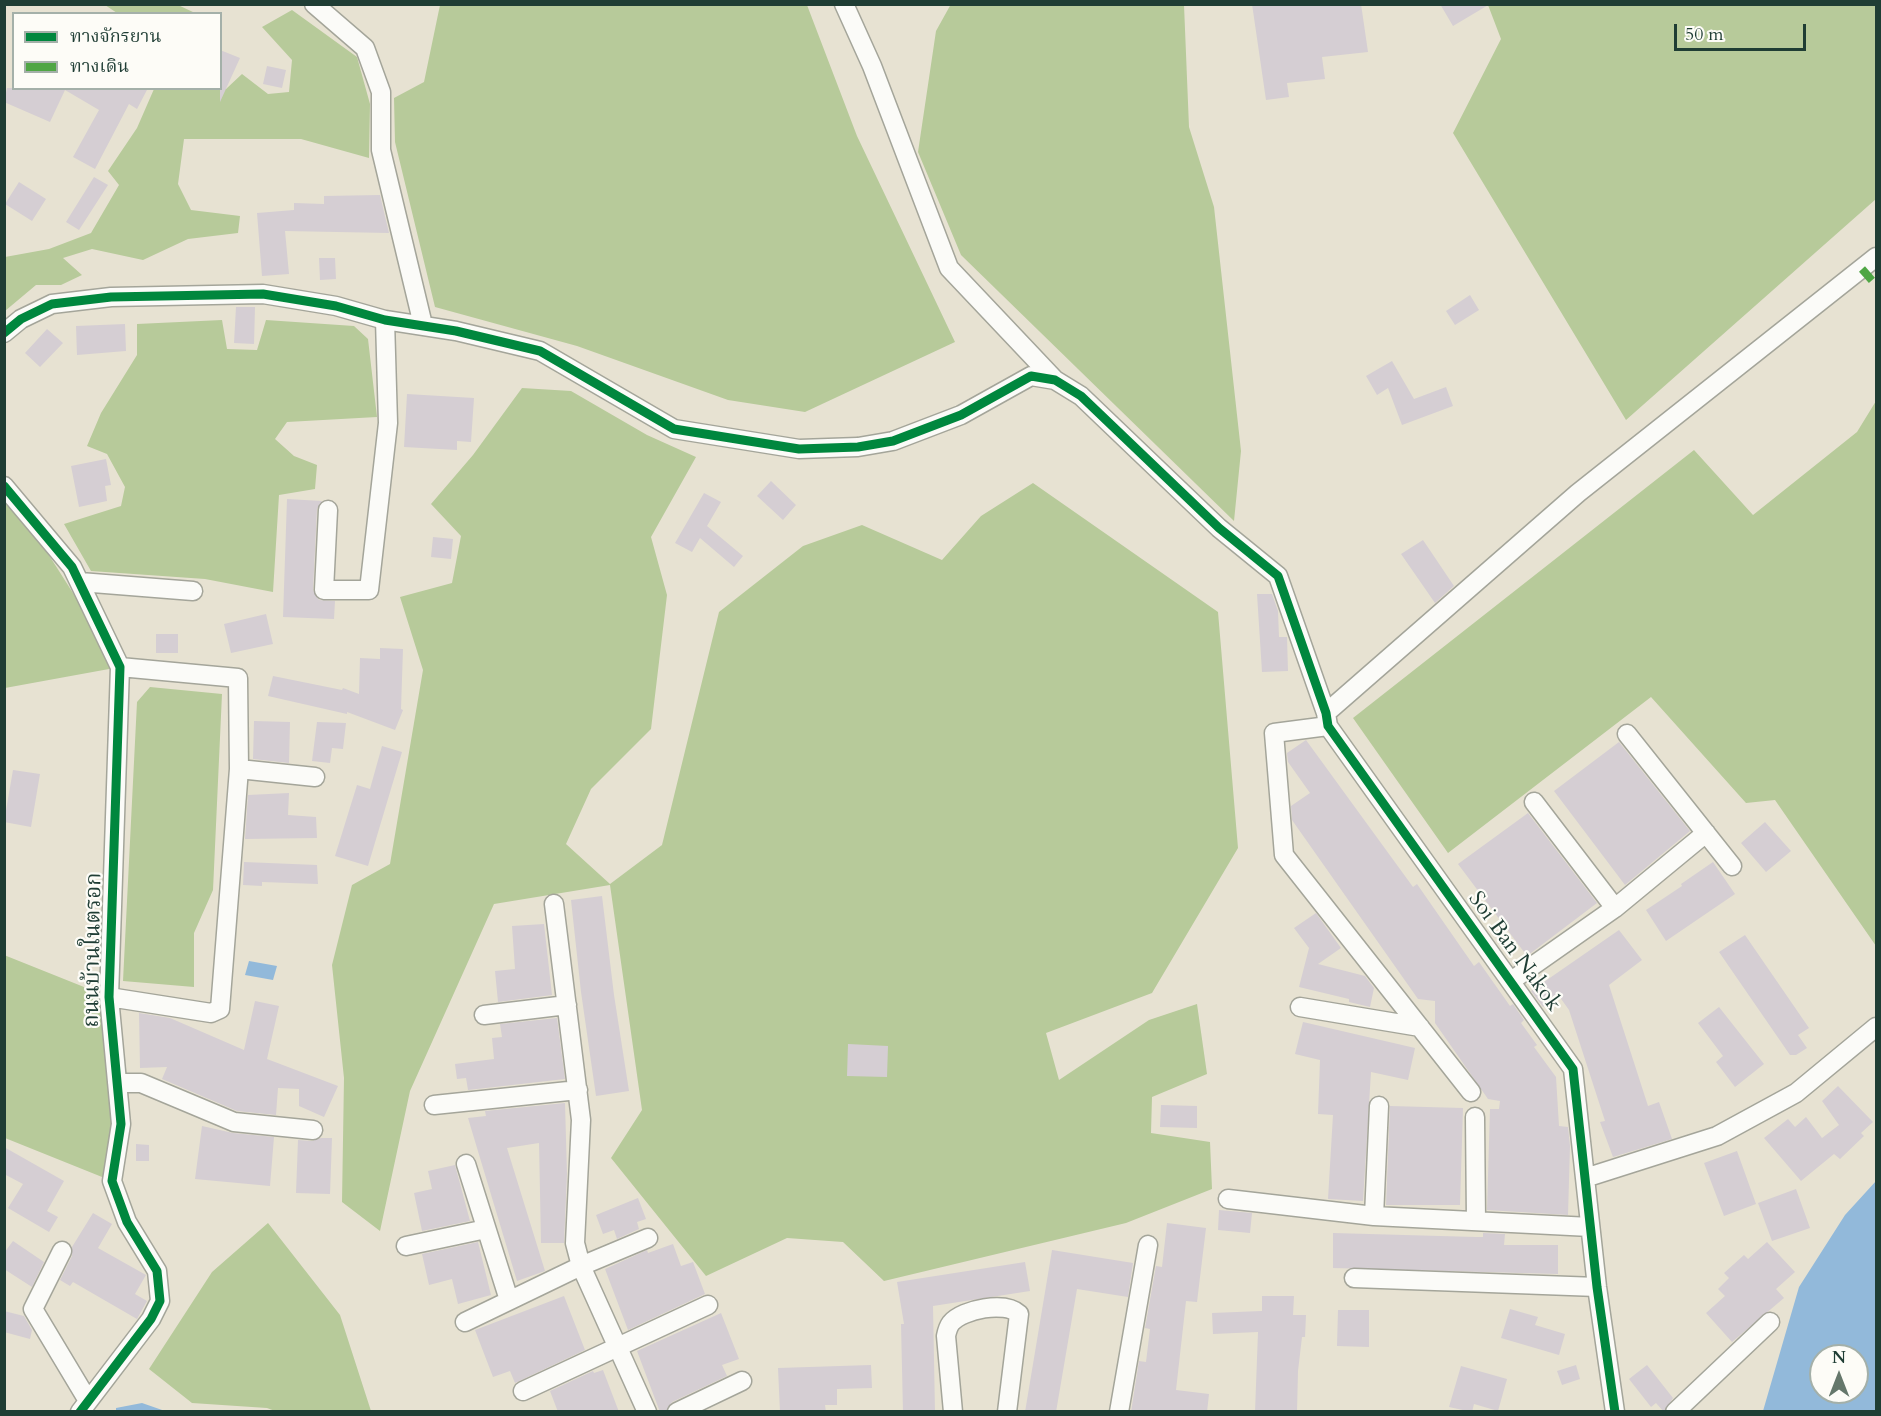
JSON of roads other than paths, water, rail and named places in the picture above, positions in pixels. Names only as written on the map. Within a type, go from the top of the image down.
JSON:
[{"type":"street","points":[[314,4],[365,48],[381,92],[381,150],[423,326]]},
{"type":"street","points":[[844,4],[872,66],[949,268],[1055,380]]},
{"type":"street","points":[[1472,1092],[1284,855],[1274,734],[1327,719],[1578,493],[1876,257]]},
{"type":"street","points":[[4,333],[21,319],[52,304],[111,297],[263,294],[336,306],[385,320],[540,351],[674,429],[799,449],[858,447],[893,441],[961,415],[1031,376],[1055,380]]},
{"type":"street","points":[[328,510],[324,590],[369,590],[388,423],[385,320]]},
{"type":"street","name":"Soi Ban Nakok","points":[[1055,380],[1081,396],[1219,528],[1278,576],[1327,719],[1573,1069],[1597,1287],[1615,1412]]},
{"type":"street","name":"ถนนบ้านในตรอก","points":[[4,486],[72,567],[120,667],[109,998],[121,1124],[112,1181],[127,1222],[157,1270],[160,1301],[151,1319],[84,1405]]},
{"type":"street","points":[[80,582],[193,591]]},
{"type":"street","points":[[109,998],[211,1013],[220,1009],[239,769],[238,678],[120,667]]},
{"type":"street","points":[[1627,734],[1732,866]]},
{"type":"street","points":[[239,769],[315,777]]},
{"type":"street","points":[[1534,802],[1615,908]]},
{"type":"street","points":[[1510,981],[1615,908],[1707,833]]},
{"type":"street","points":[[554,904],[581,1120],[575,1243],[581,1266],[647,1412]]},
{"type":"street","points":[[484,1015],[567,1005]]},
{"type":"street","points":[[1300,1007],[1420,1027]]},
{"type":"street","points":[[1585,1178],[1717,1136],[1796,1093],[1876,1028]]},
{"type":"street","points":[[117,1083],[141,1083],[234,1122],[313,1130]]},
{"type":"street","points":[[434,1105],[578,1090]]},
{"type":"street","points":[[1374,1216],[1379,1106]]},
{"type":"street","points":[[1475,1117],[1476,1221]]},
{"type":"street","points":[[466,1164],[509,1300]]},
{"type":"street","points":[[1228,1199],[1374,1216],[1590,1227]]},
{"type":"street","points":[[406,1246],[486,1228]]},
{"type":"street","points":[[465,1322],[581,1266],[648,1238]]},
{"type":"street","points":[[1119,1412],[1148,1245]]},
{"type":"street","points":[[62,1251],[33,1308],[84,1405]]},
{"type":"street","points":[[1354,1278],[1597,1287]]},
{"type":"street","points":[[523,1391],[708,1305]]},
{"type":"street","points":[[953,1412],[946,1336],[949,1325],[957,1317],[991,1307],[1005,1307],[1019,1314],[1007,1412]]},
{"type":"street","points":[[1675,1412],[1770,1322]]},
{"type":"street","points":[[677,1412],[742,1381]]},
{"type":"water","points":[[249,961],[277,966],[273,980],[245,975]]},
{"type":"water","points":[[1876,1181],[1876,1411],[1763,1411],[1799,1287],[1845,1215]]},
{"type":"water","points":[[142,1403],[165,1411],[116,1411],[116,1408]]}]
